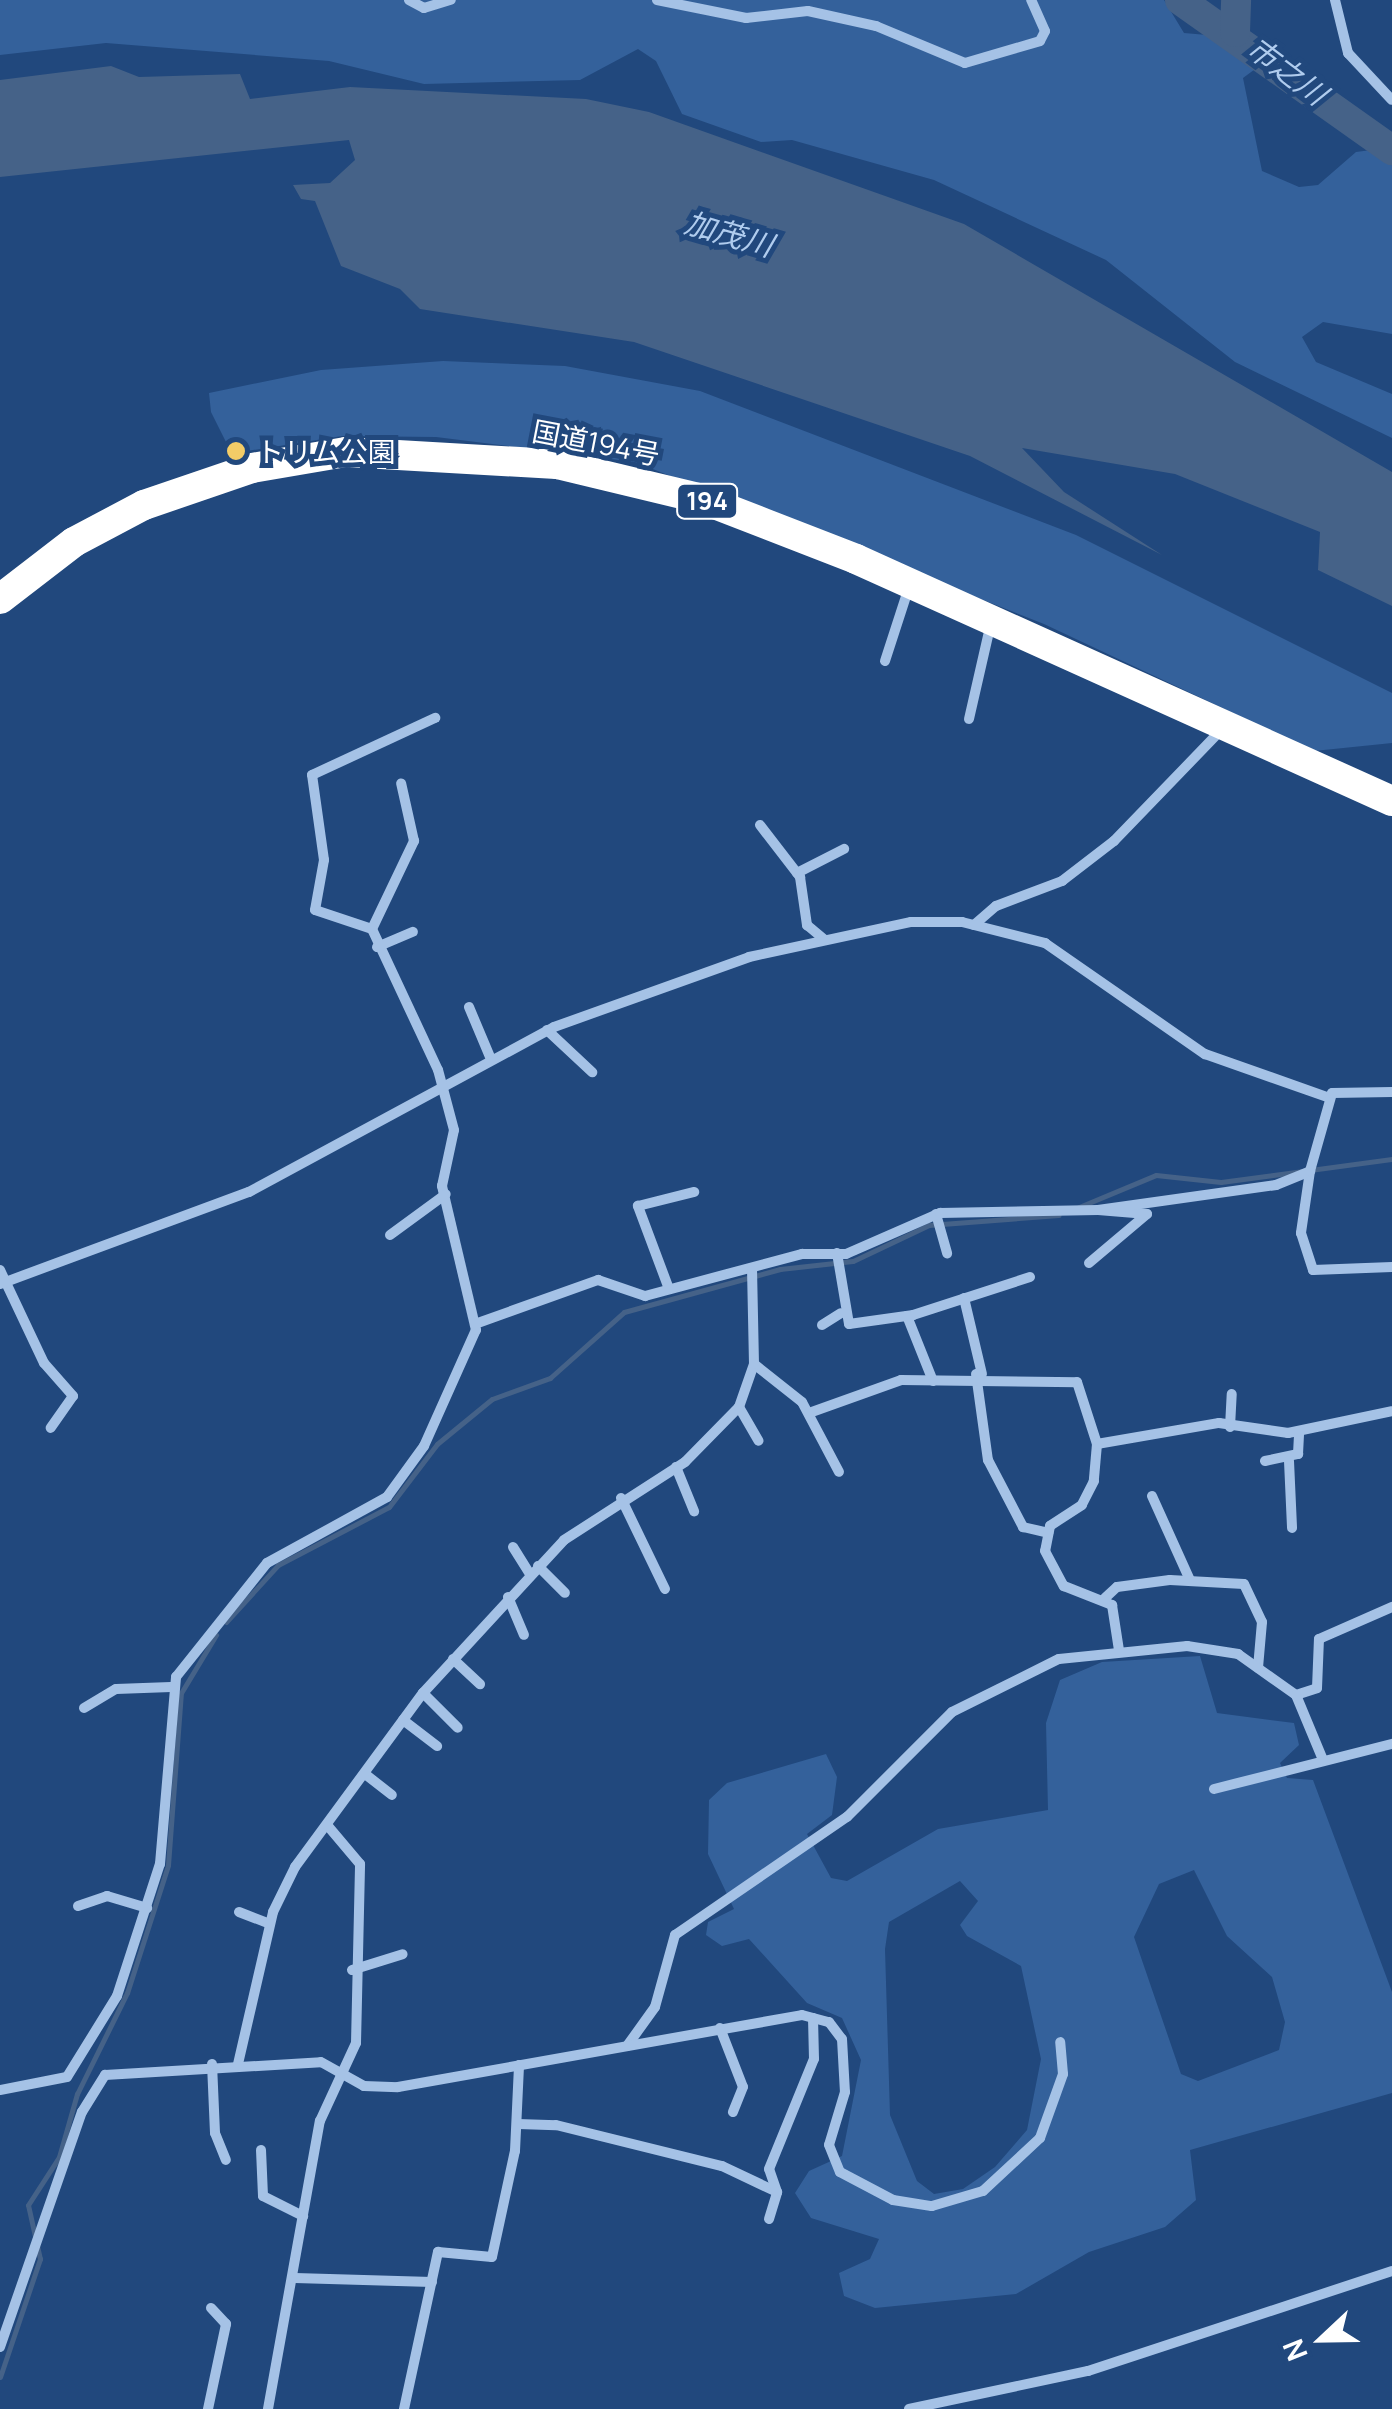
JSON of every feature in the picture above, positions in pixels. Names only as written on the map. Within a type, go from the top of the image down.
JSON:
[{"type":"highway","name":"国道194号","points":[[0,600],[74,542],[144,504],[252,468],[346,452],[600,472],[699,498],[910,582],[1392,800]]},
{"type":"street","points":[[409,0],[424,8],[452,0]]},
{"type":"street","points":[[657,0],[746,18],[808,11],[876,26],[965,63],[1040,41],[1046,31],[1031,0]]},
{"type":"street","points":[[1336,0],[1348,52],[1392,100]]},
{"type":"street","points":[[885,662],[910,582]]},
{"type":"street","points":[[968,718],[993,618]]},
{"type":"street","points":[[372,929],[315,910],[324,860],[312,775],[435,718]]},
{"type":"street","points":[[974,925],[996,906],[1062,881],[1114,841],[1226,724]]},
{"type":"street","points":[[0,2090],[74,2071],[117,1996],[147,1908],[175,1746],[171,1687],[267,1563],[360,1519],[406,1475],[475,1324],[446,1194],[454,1130],[442,1081],[372,929],[414,841],[401,783]]},
{"type":"street","points":[[760,826],[797,874],[807,925],[826,940]]},
{"type":"street","points":[[797,874],[844,849]]},
{"type":"street","points":[[5,1282],[248,1192],[442,1081],[547,1030],[695,974],[911,922],[974,925],[1062,950],[1205,1054],[1327,1097],[1392,1092]]},
{"type":"street","points":[[377,947],[414,932]]},
{"type":"street","points":[[469,1007],[490,1056]]},
{"type":"street","points":[[547,1030],[592,1072]]},
{"type":"street","points":[[1327,1097],[1301,1234],[1313,1270],[1392,1266]]},
{"type":"street","points":[[1098,1210],[1276,1185],[1310,1172]]},
{"type":"street","points":[[669,1290],[638,1206],[694,1192]]},
{"type":"street","points":[[390,1234],[446,1194]]},
{"type":"street","points":[[475,1324],[598,1280],[645,1296],[837,1254],[936,1214],[1098,1210],[1147,1214],[1089,1263]]},
{"type":"street","points":[[936,1214],[948,1253]]},
{"type":"street","points":[[837,1254],[842,1313],[849,1324],[907,1316],[1030,1278]]},
{"type":"street","points":[[0,1270],[44,1362],[73,1396],[52,1428]]},
{"type":"street","points":[[238,2064],[270,1924],[327,1826],[423,1692],[534,1570],[620,1498],[676,1467],[739,1408],[754,1364],[752,1271]]},
{"type":"street","points":[[964,1298],[979,1374],[988,1460],[1023,1527],[1048,1533]]},
{"type":"street","points":[[822,1325],[842,1313]]},
{"type":"street","points":[[907,1316],[933,1381]]},
{"type":"street","points":[[754,1364],[809,1413],[818,1444],[839,1472]]},
{"type":"street","points":[[809,1413],[901,1380],[933,1381],[979,1374],[1066,1375],[1076,1382],[1097,1444],[1089,1496],[1048,1533],[1048,1563],[1064,1586],[1105,1598]]},
{"type":"street","points":[[1230,1428],[1232,1394]]},
{"type":"street","points":[[739,1408],[759,1441]]},
{"type":"street","points":[[1097,1444],[1230,1428],[1299,1432],[1392,1412]]},
{"type":"street","points":[[1264,1461],[1288,1460],[1302,1448],[1299,1432]]},
{"type":"street","points":[[812,1456],[818,1444]]},
{"type":"street","points":[[1288,1460],[1292,1528]]},
{"type":"street","points":[[676,1467],[694,1511]]},
{"type":"street","points":[[1152,1496],[1189,1578]]},
{"type":"street","points":[[620,1498],[664,1589]]},
{"type":"street","points":[[513,1548],[565,1593]]},
{"type":"street","points":[[1105,1598],[1117,1587],[1189,1578],[1229,1579],[1252,1593],[1262,1622],[1258,1668]]},
{"type":"street","points":[[508,1597],[524,1635]]},
{"type":"street","points":[[1105,1598],[1119,1650]]},
{"type":"street","points":[[1296,1695],[1317,1688],[1319,1639],[1392,1607]]},
{"type":"street","points":[[627,2046],[655,2007],[669,1948],[686,1925],[847,1817],[974,1698],[1059,1659],[1119,1650],[1220,1648],[1296,1695],[1322,1760]]},
{"type":"street","points":[[452,1658],[480,1684]]},
{"type":"street","points":[[84,1708],[116,1689],[171,1687]]},
{"type":"street","points":[[423,1692],[458,1728]]},
{"type":"street","points":[[402,1720],[437,1746]]},
{"type":"street","points":[[1214,1788],[1392,1744]]},
{"type":"street","points":[[365,1774],[392,1794]]},
{"type":"street","points":[[268,2409],[295,2278],[320,2121],[346,2076],[356,2043],[352,1970],[360,1864],[327,1826]]},
{"type":"street","points":[[78,1906],[106,1896],[147,1908]]},
{"type":"street","points":[[239,1912],[270,1924]]},
{"type":"street","points":[[352,1970],[403,1954]]},
{"type":"street","points":[[769,2218],[777,2192],[769,2169],[808,2081],[813,2018]]},
{"type":"street","points":[[0,2347],[91,2085],[105,2075],[212,2064],[322,2062],[346,2076],[398,2087],[720,2028],[813,2018],[842,2039],[847,2066],[829,2145],[840,2172],[893,2200],[932,2206],[983,2192],[1040,2138],[1063,2074],[1060,2042]]},
{"type":"street","points":[[720,2028],[743,2087],[733,2112]]},
{"type":"street","points":[[212,2064],[215,2133],[226,2160]]},
{"type":"street","points":[[404,2409],[438,2252],[492,2256],[518,2124],[519,2066]]},
{"type":"street","points":[[74,2071],[91,2085]]},
{"type":"street","points":[[518,2124],[556,2124],[722,2166],[777,2192]]},
{"type":"street","points":[[261,2150],[262,2196],[302,2216]]},
{"type":"street","points":[[908,2409],[1088,2371],[1392,2271]]},
{"type":"street","points":[[295,2278],[432,2282]]},
{"type":"street","points":[[208,2409],[226,2324],[210,2308]]},
{"type":"shaded area","points":[[0,0],[1164,0],[1184,33],[1230,37],[1266,61],[1243,78],[1262,171],[1299,187],[1318,185],[1356,152],[1379,149],[1392,162],[1392,334],[1323,322],[1302,337],[1316,362],[1392,394],[1392,438],[1235,362],[1106,260],[934,180],[792,140],[761,142],[682,114],[656,61],[638,49],[580,80],[424,84],[329,61],[106,43],[0,55]]},
{"type":"shaded area","points":[[443,361],[565,366],[700,391],[1076,535],[1392,693],[1392,743],[1314,751],[1044,624],[635,462],[436,437],[342,436],[247,451],[227,444],[211,412],[209,393],[321,370]]},
{"type":"shaded area","points":[[1200,1656],[1217,1713],[1294,1723],[1299,1745],[1280,1763],[1287,1778],[1313,1780],[1392,1992],[1392,2093],[1190,2150],[1196,2200],[1165,2227],[1089,2252],[1016,2294],[875,2308],[844,2296],[839,2273],[870,2259],[879,2239],[811,2218],[795,2193],[809,2171],[842,2156],[861,2060],[842,2018],[807,2003],[749,1939],[722,1946],[706,1935],[708,1922],[734,1909],[708,1854],[709,1800],[727,1783],[826,1754],[837,1777],[832,1815],[807,1834],[831,1878],[847,1881],[938,1829],[1048,1810],[1046,1723],[1060,1680],[1102,1662]],"holes":[[[1194,1870],[1227,1936],[1272,1977],[1285,2022],[1279,2050],[1198,2081],[1181,2074],[1134,1937],[1159,1884]],[[960,1881],[978,1901],[960,1925],[967,1936],[1021,1966],[1041,2059],[1027,2130],[995,2167],[963,2189],[934,2194],[917,2181],[890,2115],[885,1949],[889,1922]]]},
{"type":"water","name":"加茂川","points":[[111,66],[139,77],[240,74],[250,99],[350,87],[586,99],[649,112],[964,224],[1392,472],[1392,606],[1318,570],[1320,532],[1175,474],[1022,448],[1064,492],[1162,555],[970,456],[634,342],[420,309],[400,289],[341,266],[315,201],[301,199],[293,185],[330,183],[355,160],[349,140],[0,177],[0,80]]},
{"type":"waterway","name":"市之川","points":[[1180,0],[1392,150]]},
{"type":"waterway","points":[[1235,32],[1236,0]]},
{"type":"waterway","points":[[1079,1207],[1156,1175],[1221,1182],[1392,1159]]},
{"type":"waterway","points":[[226,1622],[278,1565],[389,1507],[437,1444],[492,1399],[550,1378],[624,1312],[780,1269],[853,1261],[929,1225],[1059,1215]]},
{"type":"waterway","points":[[0,2377],[40,2259],[28,2205],[59,2157],[77,2094],[127,1993],[168,1865],[181,1693],[216,1635]]},
{"type":"place","name":"トリム公園","points":[[236,451]]}]
